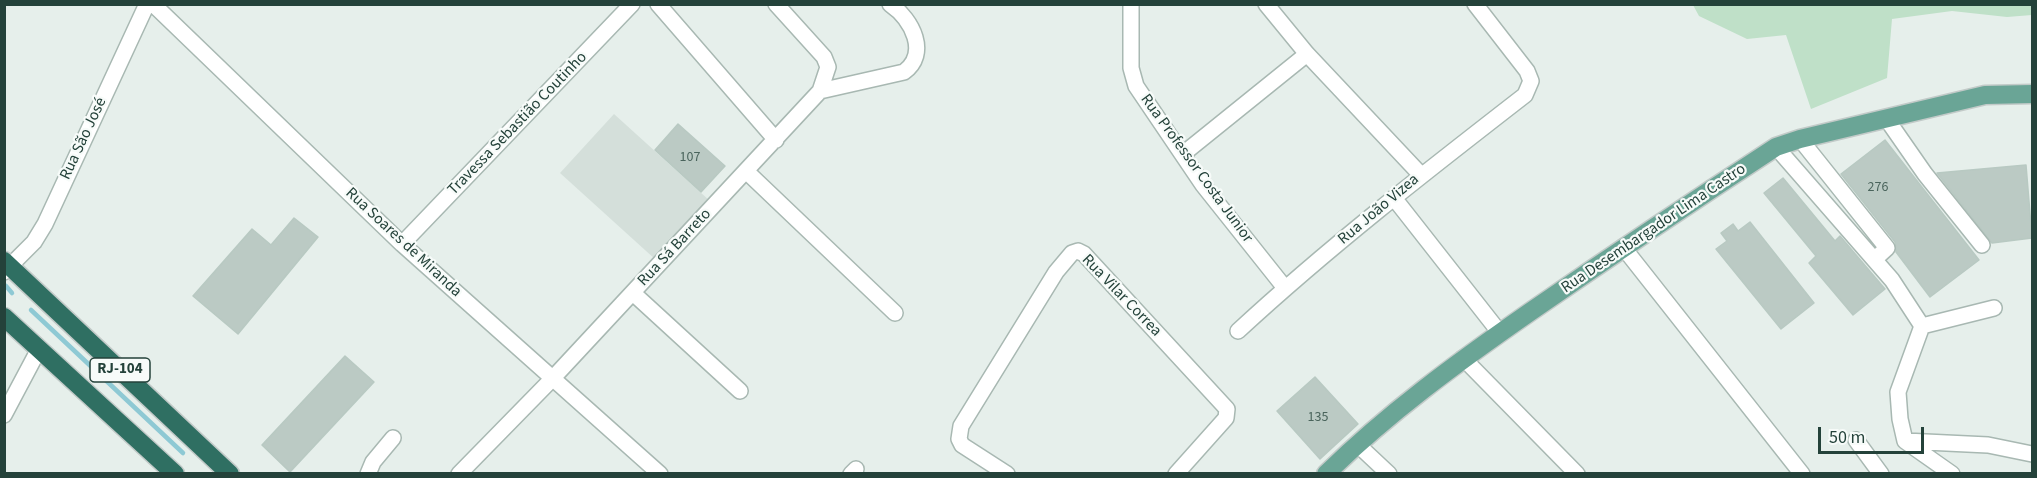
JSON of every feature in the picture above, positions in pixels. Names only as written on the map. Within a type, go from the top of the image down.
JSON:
[{"type":"highway","name":"RJ-104","points":[[7,266],[230,474]]},
{"type":"highway","name":"RJ-104","points":[[4,317],[175,474]]},
{"type":"main road","name":"Rua Desembargador Lima Castro","points":[[1326,474],[1356,444],[1463,358],[1623,247],[1776,147],[1800,139],[1985,95],[2032,94]]},
{"type":"street","name":"Rua São José","points":[[7,266],[34,242],[45,224],[147,4]]},
{"type":"street","name":"Rua Soares de Miranda","points":[[153,4],[402,244],[660,474]]},
{"type":"street","name":"Travessa Sebastião Coutinho","points":[[402,244],[632,4]]},
{"type":"street","points":[[658,4],[776,140]]},
{"type":"street","points":[[820,91],[904,72],[911,67],[918,52],[916,39],[908,23],[890,4]]},
{"type":"street","name":"Rua Professor Costa Junior","points":[[1131,4],[1131,68],[1136,86],[1203,185],[1285,288]]},
{"type":"street","points":[[1266,4],[1306,54],[1421,175]]},
{"type":"street","name":"Rua João Vizea","points":[[1238,331],[1285,288],[1421,175],[1525,95],[1531,81],[1527,71],[1475,4]]},
{"type":"street","name":"Rua Sá Barreto","points":[[459,474],[553,378],[820,91],[828,67],[824,57],[784,7]]},
{"type":"street","points":[[1182,154],[1306,54]]},
{"type":"street","points":[[1886,118],[1926,174],[1982,245]]},
{"type":"street","points":[[1800,139],[1887,248],[1875,260]]},
{"type":"street","points":[[1776,147],[1893,279],[1922,326]]},
{"type":"street","points":[[746,171],[895,313]]},
{"type":"street","points":[[1394,198],[1500,333]]},
{"type":"street","points":[[1623,247],[1802,474]]},
{"type":"street","name":"Rua Vilar Correa","points":[[1007,474],[962,445],[959,439],[961,426],[1056,272],[1072,253],[1078,251],[1084,254],[1227,409],[1226,418],[1176,474]]},
{"type":"street","points":[[633,293],[740,391]]},
{"type":"street","points":[[1922,326],[1994,308]]},
{"type":"street","points":[[1922,326],[1898,392],[1900,419],[1905,441],[1952,474]]},
{"type":"street","points":[[4,415],[39,349]]},
{"type":"street","points":[[1463,358],[1577,474]]},
{"type":"street","points":[[368,474],[373,462],[393,438]]},
{"type":"street","points":[[1856,440],[1881,474]]},
{"type":"street","points":[[1905,441],[1988,445],[2032,454]]},
{"type":"street","points":[[1356,444],[1389,474]]},
{"type":"shaded area","points":[[614,114],[710,201],[656,260],[560,173]]},
{"type":"green space","points":[[2032,4],[2032,15],[2007,17],[1952,11],[1892,19],[1887,78],[1811,109],[1786,35],[1747,39],[1699,16],[1693,5]]},
{"type":"building","points":[[678,124],[725,166],[701,192],[655,150]]},
{"type":"building","points":[[1885,140],[1979,260],[1930,297],[1896,252],[1895,242],[1841,174]]},
{"type":"building","points":[[2026,165],[2032,238],[1992,243],[1937,173]]},
{"type":"building","points":[[1783,178],[1835,241],[1840,236],[1885,289],[1853,315],[1809,263],[1816,256],[1764,193]]},
{"type":"building","points":[[294,218],[318,237],[238,334],[193,296],[252,229],[271,245]]},
{"type":"building","points":[[1750,222],[1814,303],[1781,329],[1716,249],[1727,241],[1721,233],[1733,224],[1738,231]]},
{"type":"building","points":[[345,356],[374,382],[290,472],[262,445]]},
{"type":"building","points":[[1315,377],[1358,424],[1320,459],[1277,411]]},
{"type":"waterway","points":[[6,286],[12,293]]},
{"type":"waterway","points":[[31,310],[183,453]]}]
